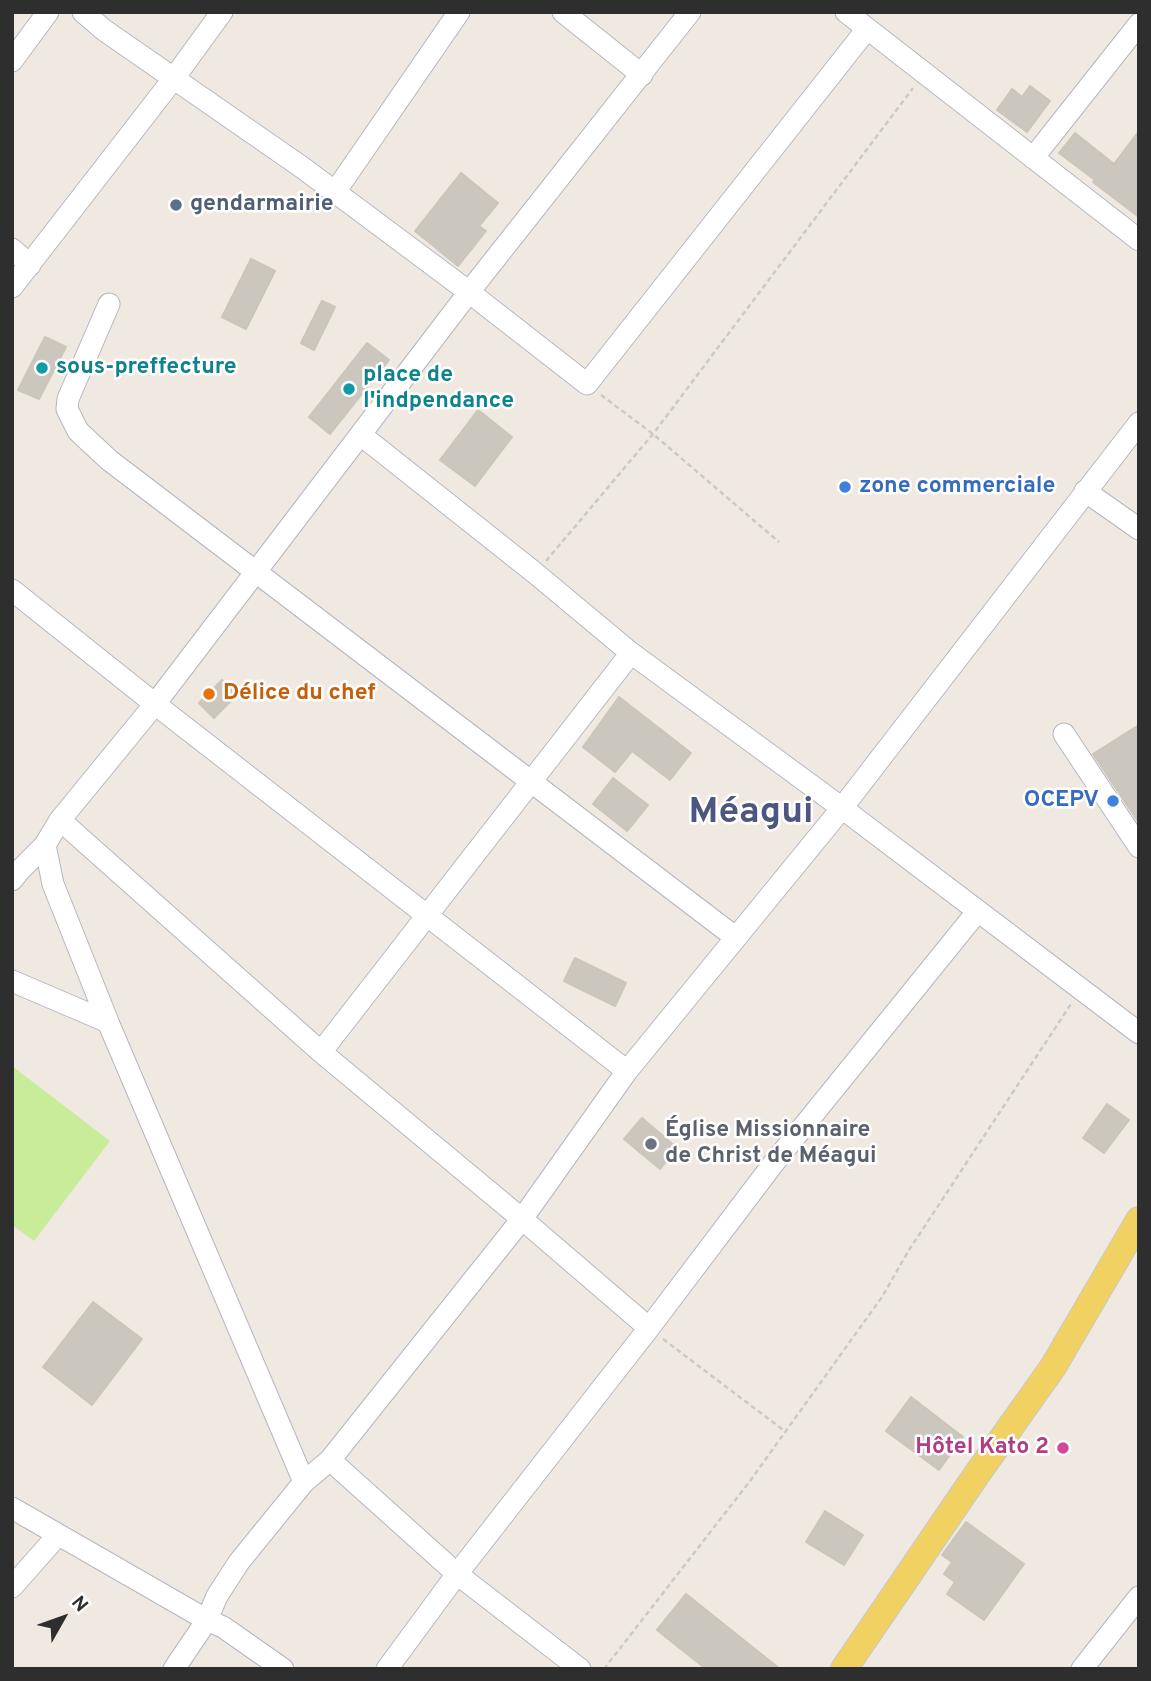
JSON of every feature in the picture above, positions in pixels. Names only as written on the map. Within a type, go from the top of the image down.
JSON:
[{"type":"main road","points":[[844,1669],[975,1476],[1054,1367],[1139,1220]]},
{"type":"street","points":[[12,61],[48,12]]},
{"type":"street","points":[[83,12],[104,30],[335,192],[587,384],[867,29]]},
{"type":"street","points":[[12,287],[222,12]]},
{"type":"street","points":[[335,192],[459,12]]},
{"type":"street","points":[[563,12],[642,75]]},
{"type":"street","points":[[12,880],[45,845],[60,820],[155,704],[469,292],[690,12]]},
{"type":"street","points":[[846,12],[1139,240]]},
{"type":"street","points":[[1032,158],[1136,31],[1130,12]]},
{"type":"street","points":[[12,249],[30,265]]},
{"type":"street","points":[[109,304],[68,399],[67,409],[78,431],[109,460],[255,573],[735,937]]},
{"type":"street","points":[[174,1669],[207,1620],[217,1596],[239,1562],[304,1482],[330,1460],[522,1219],[627,1071],[842,808],[1139,423]]},
{"type":"street","points":[[361,435],[631,653],[842,808],[1139,1033]]},
{"type":"street","points":[[1086,491],[1139,529]]},
{"type":"street","points":[[12,590],[627,1071]]},
{"type":"street","points":[[321,1052],[631,653]]},
{"type":"street","points":[[1064,734],[1139,846]]},
{"type":"street","points":[[60,820],[321,1052],[649,1328]]},
{"type":"street","points":[[45,845],[53,884],[108,1022],[304,1482]]},
{"type":"street","points":[[387,1669],[772,1164],[977,912]]},
{"type":"street","points":[[12,981],[108,1022]]},
{"type":"street","points":[[330,1460],[457,1574],[580,1669]]},
{"type":"street","points":[[12,1508],[237,1635],[283,1669]]},
{"type":"street","points":[[12,1587],[58,1535]]},
{"type":"street","points":[[1082,1669],[1139,1597]]},
{"type":"path","points":[[535,573],[653,434],[924,75]]},
{"type":"path","points":[[587,384],[653,434],[779,542]]},
{"type":"path","points":[[604,1669],[786,1432],[882,1297],[909,1250],[1081,989]]},
{"type":"path","points":[[649,1328],[786,1432]]},
{"type":"green space","points":[[12,1066],[110,1141],[34,1241],[12,1225]]},
{"type":"building","points":[[1030,86],[1050,101],[1027,132],[997,110],[1012,89],[1022,97]]},
{"type":"building","points":[[1139,131],[1139,217],[1059,153],[1075,133],[1114,164]]},
{"type":"building","points":[[461,173],[498,203],[479,226],[486,231],[458,266],[415,231]]},
{"type":"building","points":[[251,259],[275,271],[246,329],[222,317]]},
{"type":"building","points":[[322,301],[335,307],[314,350],[301,343]]},
{"type":"building","name":"sous-preffecture","points":[[45,337],[66,347],[39,399],[18,390]]},
{"type":"building","name":"place de l'indpendance","points":[[367,343],[389,360],[330,434],[309,417]]},
{"type":"building","points":[[478,410],[512,437],[475,486],[440,460]]},
{"type":"building","points":[[222,680],[237,695],[214,718],[199,703]]},
{"type":"building","points":[[619,697],[691,753],[670,780],[632,751],[615,772],[583,747]]},
{"type":"building","points":[[1139,725],[1139,823],[1093,754]]},
{"type":"building","points":[[613,778],[648,805],[627,831],[593,804]]},
{"type":"building","points":[[575,958],[626,983],[615,1006],[564,981]]},
{"type":"building","points":[[1107,1104],[1129,1120],[1104,1153],[1083,1138]]},
{"type":"building","name":"Église Missionnaire de Christ de Méagui","points":[[642,1118],[677,1148],[660,1169],[624,1139]]},
{"type":"building","points":[[93,1302],[142,1339],[92,1405],[43,1367]]},
{"type":"building","points":[[911,1397],[963,1437],[939,1470],[886,1431]]},
{"type":"building","points":[[825,1511],[863,1535],[844,1565],[806,1542]]},
{"type":"building","points":[[966,1522],[1024,1564],[984,1620],[947,1594],[955,1582],[944,1574],[952,1562],[942,1555]]},
{"type":"building","points":[[686,1594],[780,1669],[706,1669],[657,1630]]},
{"type":"place","name":"gendarmairie","points":[[176,205]]},
{"type":"place","name":"sous-preffecture","points":[[42,368]]},
{"type":"place","name":"place de l'indpendance","points":[[349,389]]},
{"type":"place","name":"zone commerciale","points":[[845,487]]},
{"type":"place","name":"Délice du chef","points":[[209,694]]},
{"type":"place","name":"OCEPV","points":[[1113,801]]},
{"type":"place","name":"Église Missionnaire de Christ de Méagui","points":[[651,1144]]},
{"type":"place","name":"Hôtel Kato 2","points":[[1063,1448]]},
{"type":"district","name":"Méagui","points":[[751,815]]}]
